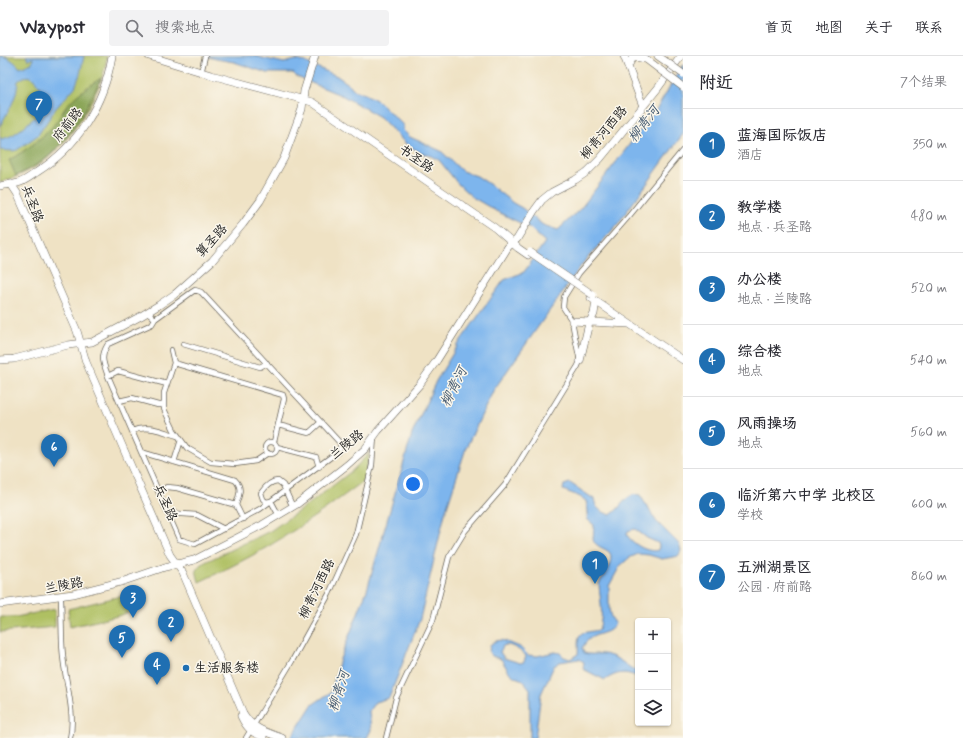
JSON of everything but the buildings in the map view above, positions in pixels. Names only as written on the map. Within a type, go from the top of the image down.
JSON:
[{"type":"main road","name":"府前路","points":[[0,190],[43,164],[77,131],[97,97],[111,56]]},
{"type":"main road","name":"书圣路","points":[[149,56],[211,75],[304,100]]},
{"type":"main road","name":"书圣路","points":[[158,56],[300,96],[504,238],[520,245],[593,298]]},
{"type":"main road","name":"算圣路","points":[[308,85],[315,56]]},
{"type":"main road","name":"算圣路","points":[[0,360],[68,345],[92,342],[148,312],[175,294],[212,261],[260,201],[284,158],[302,109],[304,91],[308,85],[318,56]]},
{"type":"main road","points":[[624,56],[643,106]]},
{"type":"main road","points":[[658,56],[683,74]]},
{"type":"main road","name":"柳青河西路","points":[[374,437],[380,434],[427,382],[511,250],[513,243],[542,200],[552,192],[587,172],[600,159],[658,88],[681,56]]},
{"type":"main road","points":[[628,66],[632,59],[636,57],[644,58],[683,87]]},
{"type":"main road","name":"算圣路","points":[[0,364],[56,352],[80,343],[113,327],[172,292],[210,258],[257,199],[280,156],[298,108],[304,100]]},
{"type":"main road","name":"府前路","points":[[0,186],[11,184]]},
{"type":"main road","name":"兵圣路","points":[[11,184],[20,210],[69,324],[86,353],[133,462],[175,553],[176,565],[183,573],[243,713],[252,729]]},
{"type":"main road","points":[[580,361],[589,323],[594,314],[593,298]]},
{"type":"main road","points":[[593,298],[683,360]]},
{"type":"main road","points":[[593,298],[683,356]]},
{"type":"main road","points":[[572,321],[629,324]]},
{"type":"main road","name":"兰陵路","points":[[0,608],[61,600],[96,592],[167,571],[240,533],[291,503],[325,478],[374,437]]},
{"type":"main road","name":"兰陵路","points":[[0,604],[73,594],[117,583],[165,567],[194,560],[242,537],[297,504],[347,465],[365,449],[374,437]]},
{"type":"main road","points":[[252,729],[281,737]]},
{"type":"main road","points":[[252,729],[267,738]]},
{"type":"street","points":[[202,69],[205,56]]},
{"type":"street","points":[[386,738],[396,698],[433,620],[449,557],[464,531],[505,485],[516,469],[572,378],[580,361],[572,321],[563,307],[564,297],[579,273],[629,216],[683,150]]},
{"type":"street","points":[[196,290],[201,292],[341,444],[339,451],[271,501],[243,519],[195,544],[179,539],[102,360],[108,344],[152,324],[155,319],[192,292],[196,290]]},
{"type":"street","points":[[148,312],[155,319]]},
{"type":"street","points":[[183,344],[260,368],[267,363]]},
{"type":"street","points":[[171,350],[174,363],[164,393],[164,409],[174,430],[187,448],[211,462],[235,464],[256,461],[268,453],[274,453],[277,447]]},
{"type":"street","points":[[174,363],[283,395],[284,399],[274,442],[277,447],[316,457],[319,467]]},
{"type":"street","points":[[108,376],[118,371],[167,384]]},
{"type":"street","points":[[119,401],[132,398],[158,405],[164,405]]},
{"type":"street","points":[[278,425],[308,433],[321,422]]},
{"type":"street","points":[[132,431],[140,428],[151,429],[180,438]]},
{"type":"street","name":"柳青河西路","points":[[246,738],[292,661],[329,594],[356,534],[370,476],[374,452],[374,437]]},
{"type":"street","points":[[174,462],[180,438]]},
{"type":"street","points":[[268,453],[265,449],[266,444],[274,442]]},
{"type":"street","points":[[141,452],[235,480],[239,484],[240,491],[236,505],[243,519]]},
{"type":"street","points":[[271,501],[266,502],[263,499],[262,493],[273,481],[278,481],[283,485],[291,503]]},
{"type":"street","points":[[158,491],[167,487],[177,488],[236,505]]},
{"type":"street","points":[[271,501],[277,512]]},
{"type":"street","points":[[168,513],[197,515],[224,529]]},
{"type":"street","points":[[61,600],[63,655],[72,717],[70,738]]},
{"type":"green space","points":[[0,56],[107,56],[104,70],[93,99],[75,128],[55,152],[34,168],[0,183]]},
{"type":"green space","points":[[101,78],[72,130],[57,149],[37,165],[16,176],[9,160],[27,149],[43,136],[53,126],[73,99],[84,89]]},
{"type":"green space","points":[[369,453],[365,480],[282,538],[241,562],[199,582],[196,570],[201,564],[270,531],[313,501],[353,470]]},
{"type":"green space","points":[[139,591],[145,605],[119,616],[70,627],[68,609]]},
{"type":"green space","points":[[55,609],[55,627],[0,632],[0,617],[16,617]]},
{"type":"water","points":[[0,56],[11,60],[20,68],[32,63],[33,58],[28,60],[26,56],[84,56],[75,87],[56,108],[38,135],[17,150],[13,151],[0,150],[0,137],[2,139],[15,134],[35,117],[47,110],[49,105],[37,83],[29,77],[24,77],[18,81],[14,99],[0,126]]},
{"type":"water","name":"柳青河","points":[[205,56],[254,56],[284,63],[296,60],[305,62],[337,76],[350,85],[355,91],[365,94],[378,101],[403,125],[403,130],[410,137],[441,151],[462,171],[477,176],[489,184],[543,225],[558,230],[581,208],[658,107],[683,64],[683,134],[617,225],[583,263],[493,391],[466,448],[445,513],[420,619],[389,698],[375,702],[369,711],[371,730],[367,738],[291,738],[312,705],[331,692],[340,659],[367,590],[412,434],[436,381],[461,340],[504,280],[524,272],[545,242],[530,228],[472,197],[458,184],[439,160],[421,153],[405,143],[380,117],[343,96],[297,77],[293,73],[267,73],[234,62]]},
{"type":"water","points":[[570,483],[594,499],[596,506],[601,511],[610,515],[614,513],[627,498],[640,495],[656,521],[679,544],[681,550],[679,556],[662,559],[649,555],[638,554],[629,558],[620,566],[609,586],[609,609],[611,617],[615,623],[611,630],[591,637],[582,648],[584,653],[605,654],[616,658],[635,670],[635,676],[621,673],[613,675],[605,680],[583,669],[584,662],[579,659],[560,662],[554,666],[541,694],[535,738],[530,738],[530,689],[523,680],[515,677],[509,672],[501,659],[492,656],[489,652],[490,645],[495,641],[502,640],[520,647],[528,655],[537,656],[555,652],[560,653],[564,657],[570,659],[578,654],[578,640],[582,633],[599,630],[601,612],[599,584],[610,564],[611,559],[609,552],[593,541],[594,525],[587,519],[588,511],[586,501],[563,490],[564,485]],"holes":[[[635,529],[647,538],[658,543],[658,550],[654,551],[645,549],[633,542],[627,535],[628,531]],[[509,645],[519,650],[526,656],[524,662],[520,663],[504,658],[500,652],[503,646]]]},
{"type":"place","name":"五洲湖景区","points":[[39,124]]},
{"type":"place","name":"临沂第六中学 北校区","points":[[54,467]]},
{"type":"place","name":"蓝海国际饭店","points":[[595,584]]},
{"type":"place","name":"办公楼","points":[[133,618]]},
{"type":"place","name":"教学楼","points":[[171,642]]},
{"type":"place","name":"风雨操场","points":[[122,658]]},
{"type":"place","name":"生活服务楼","points":[[186,668]]},
{"type":"place","name":"综合楼","points":[[157,685]]}]
